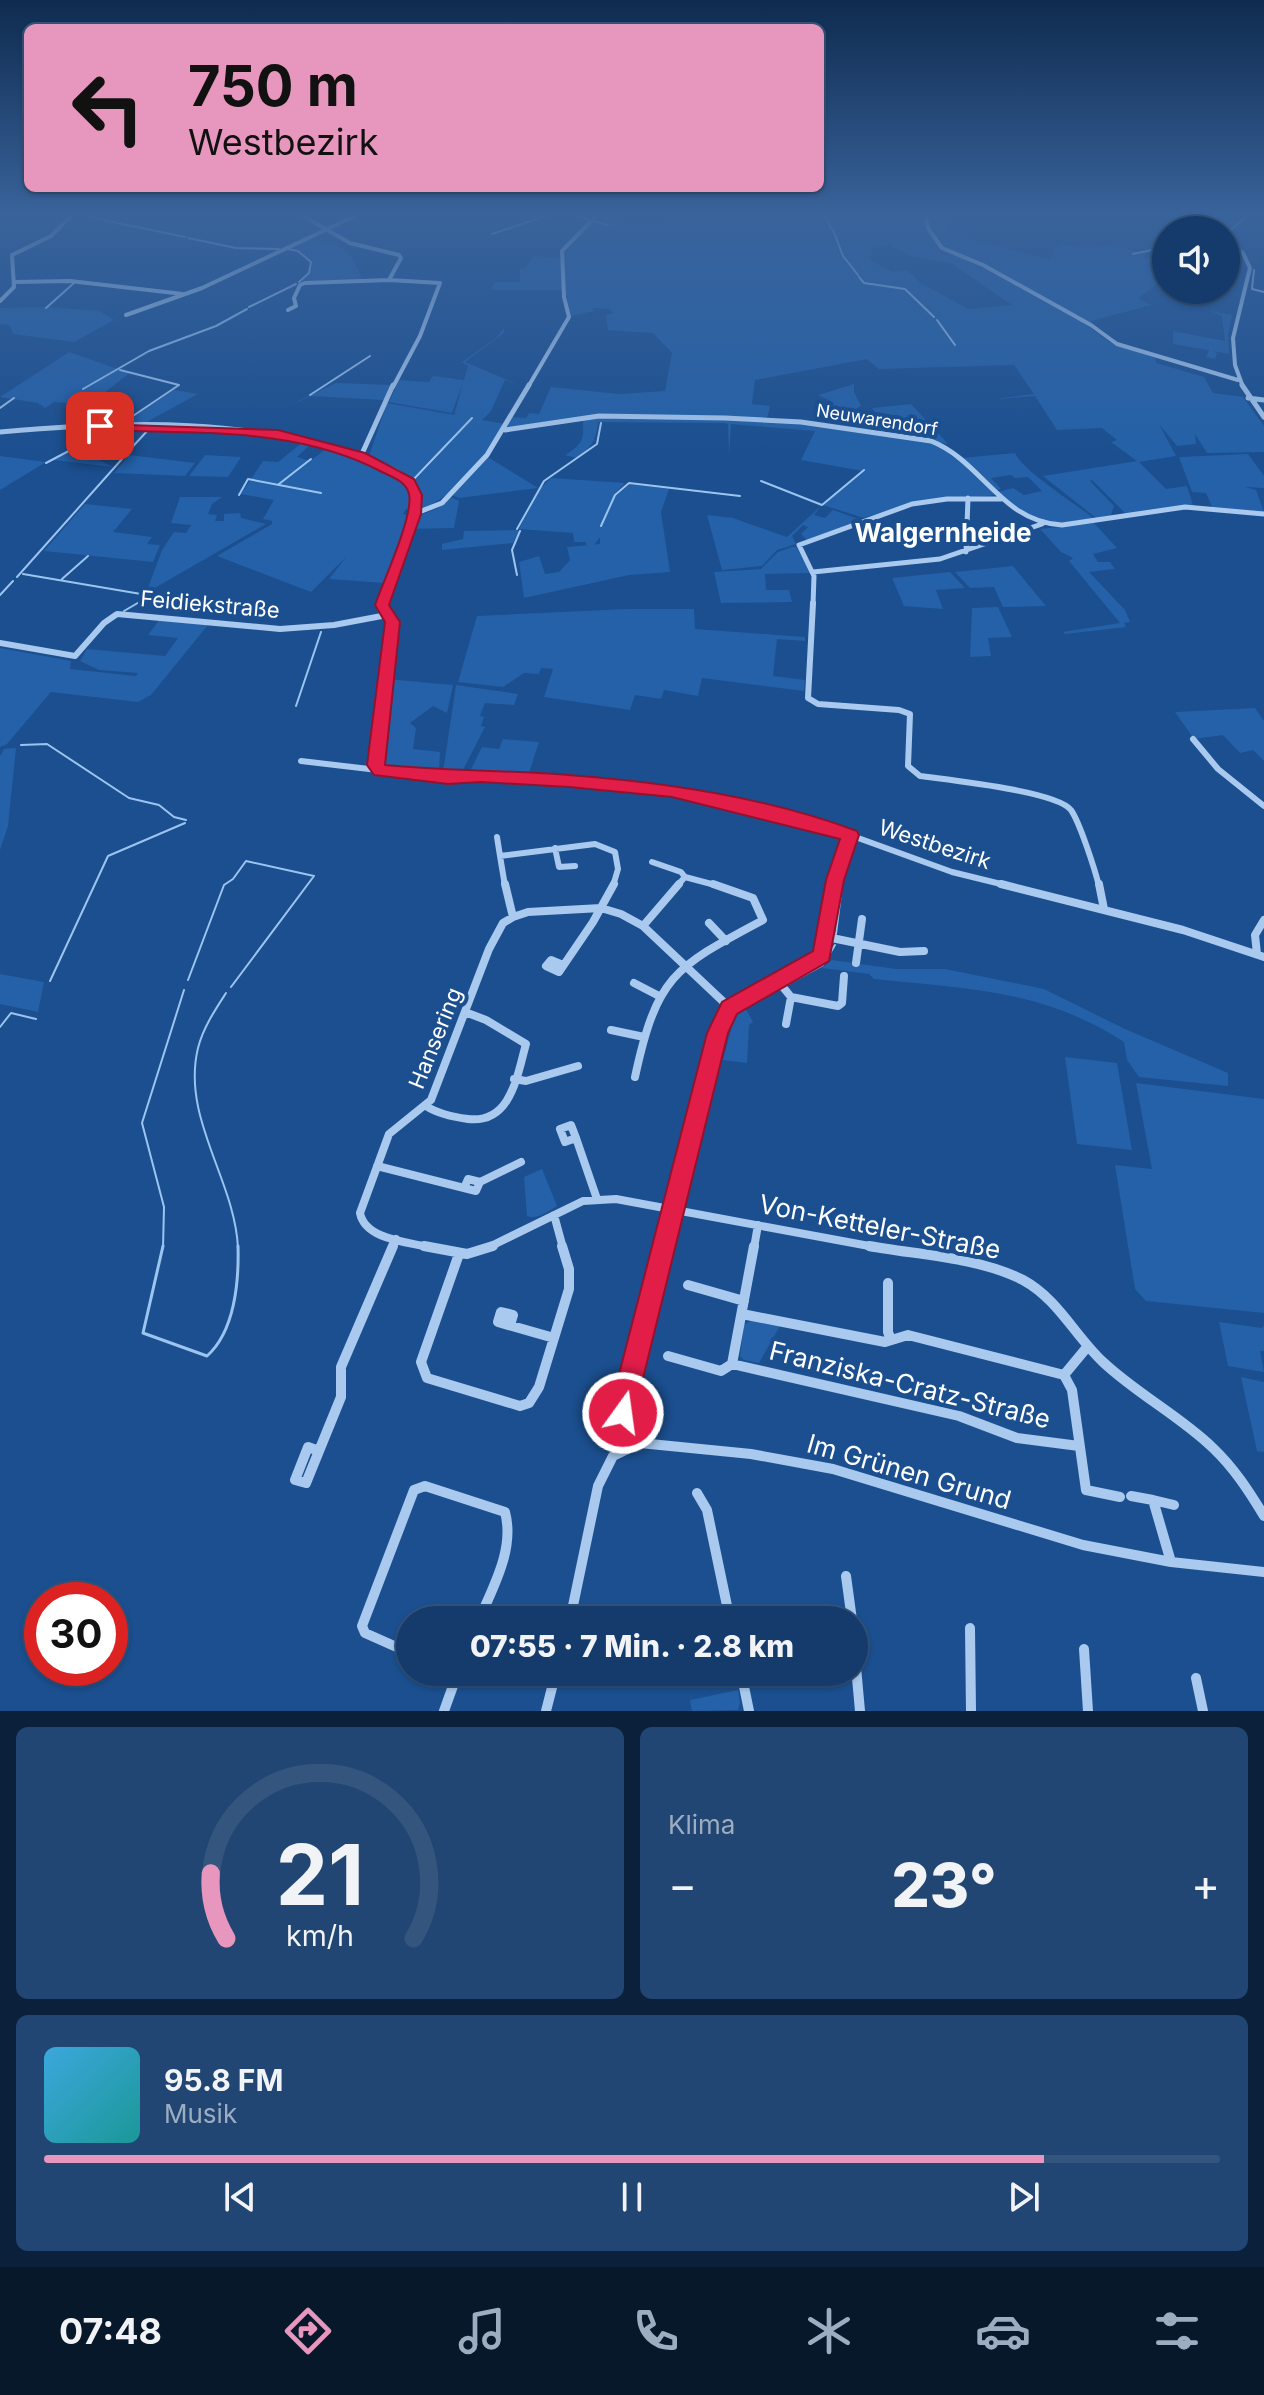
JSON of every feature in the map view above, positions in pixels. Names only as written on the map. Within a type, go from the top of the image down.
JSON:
[{"type":"street","points":[[126,315],[178,296]]},
{"type":"street","points":[[288,310],[296,306],[295,296]]},
{"type":"street","points":[[361,456],[396,379],[420,336],[435,296]]},
{"type":"street","points":[[414,514],[429,511],[442,503],[480,463],[505,430],[521,394],[569,317],[564,296]]},
{"type":"street","points":[[1039,296],[1091,325],[1117,344],[1238,380]]},
{"type":"street","points":[[1243,296],[1233,333],[1234,367],[1248,398],[1264,417]]},
{"type":"street","points":[[1248,398],[1264,400]]},
{"type":"street","name":"Neuwarendorf","points":[[505,430],[620,415],[811,423],[944,445],[1001,499],[1042,524]]},
{"type":"street","points":[[0,432],[116,426],[266,432],[361,456],[409,482],[416,495],[416,505],[383,601],[392,622],[376,769]]},
{"type":"street","points":[[966,552],[968,498]]},
{"type":"street","points":[[1001,499],[968,498],[912,504],[799,545],[813,574],[810,700],[818,704],[899,710],[910,714],[908,766],[920,776],[1020,791],[1064,804],[1077,819],[1096,873],[1104,909]]},
{"type":"street","points":[[813,574],[940,559],[1042,524],[1062,525],[1185,507],[1264,514]]},
{"type":"street","points":[[966,539],[993,541]]},
{"type":"street","name":"Feidiekstraße","points":[[0,643],[75,656],[82,652],[104,621],[117,614],[280,629],[334,625],[387,615]]},
{"type":"street","points":[[1193,739],[1218,769],[1264,806]]},
{"type":"street","name":"Westbezirk","points":[[301,761],[429,776],[509,777],[672,791],[825,826],[952,872],[1104,909],[1218,940],[1260,955]]},
{"type":"street","points":[[573,1606],[598,1486],[613,1456],[626,1448],[623,1413],[718,1033],[730,1008],[822,955],[835,880],[850,835]]},
{"type":"street","points":[[497,837],[513,917],[528,912],[601,908],[621,914],[643,926],[730,1008]]},
{"type":"street","points":[[500,856],[595,844],[615,852],[619,874],[601,908],[563,965]]},
{"type":"street","points":[[555,848],[559,867],[575,866]]},
{"type":"street","points":[[635,1077],[644,1037],[661,997],[684,965],[763,920],[753,898],[685,877],[681,872],[652,862]]},
{"type":"street","points":[[643,926],[685,877]]},
{"type":"street","name":"Hansering","points":[[513,917],[503,923],[497,934],[431,1100],[389,1134],[360,1213],[362,1223],[372,1232],[459,1254],[498,1244],[583,1201],[635,1201],[675,1210]]},
{"type":"street","points":[[856,963],[862,919]]},
{"type":"street","name":"Westbezirk","points":[[1260,955],[1255,935],[1264,920]]},
{"type":"street","points":[[709,923],[726,941]]},
{"type":"street","points":[[827,937],[900,952],[924,951]]},
{"type":"street","points":[[778,981],[791,997],[838,1006],[842,1003],[844,976]]},
{"type":"street","points":[[634,983],[661,997]]},
{"type":"street","points":[[786,1024],[791,997]]},
{"type":"street","points":[[426,1106],[432,1111],[478,1122],[499,1114],[514,1079],[526,1044],[486,1020],[465,1012]]},
{"type":"street","points":[[611,1030],[644,1037]]},
{"type":"street","points":[[514,1079],[526,1081],[578,1066]]},
{"type":"street","points":[[576,1138],[597,1199]]},
{"type":"street","points":[[377,1166],[476,1191],[480,1182],[521,1162]]},
{"type":"street","name":"Von-Ketteler-Straße","points":[[675,1210],[975,1265],[1022,1280],[1047,1297],[1110,1368],[1204,1437],[1234,1469],[1264,1516]]},
{"type":"street","points":[[459,1254],[421,1362],[427,1378],[520,1406],[529,1403],[539,1387],[569,1289],[569,1269],[554,1215]]},
{"type":"street","points":[[732,1364],[758,1225]]},
{"type":"street","points":[[320,1451],[341,1397],[341,1367],[396,1239]]},
{"type":"street","points":[[888,1283],[888,1332],[891,1340]]},
{"type":"street","points":[[688,1285],[744,1301]]},
{"type":"street","points":[[742,1314],[891,1340],[908,1335],[1064,1375]]},
{"type":"street","points":[[510,1325],[554,1338]]},
{"type":"street","name":"Franziska-Cratz-Straße","points":[[1088,1346],[1074,1355],[1070,1369],[1064,1375],[1072,1390],[1086,1490],[1153,1500]]},
{"type":"street","name":"Franziska-Cratz-Straße","points":[[668,1356],[721,1371],[732,1364],[959,1416],[1017,1438],[1079,1446]]},
{"type":"street","name":"Im Grünen Grund","points":[[626,1448],[640,1443],[667,1445],[751,1454],[833,1469],[1083,1545],[1171,1562],[1264,1572]]},
{"type":"street","points":[[396,1647],[365,1633],[362,1626],[414,1490],[425,1486],[505,1512],[510,1522],[506,1548],[484,1606]]},
{"type":"street","points":[[697,1493],[707,1510],[727,1606]]},
{"type":"street","points":[[1171,1562],[1153,1500],[1174,1505]]},
{"type":"street","points":[[846,1576],[850,1606]]},
{"type":"street","points":[[970,1628],[971,1711]]},
{"type":"street","points":[[1084,1649],[1088,1711]]},
{"type":"street","points":[[1196,1678],[1203,1711]]},
{"type":"street","points":[[444,1711],[451,1686]]},
{"type":"street","points":[[546,1711],[552,1686]]},
{"type":"street","points":[[744,1686],[749,1711]]},
{"type":"street","points":[[858,1686],[860,1711]]},
{"type":"shaded area","points":[[565,296],[944,296],[969,309],[1012,305],[999,296],[1141,296],[1138,298],[1151,305],[1084,323],[1109,342],[1155,358],[1156,363],[1204,377],[1213,393],[1243,397],[1264,426],[1264,452],[1207,453],[1195,434],[1196,444],[1177,446],[1159,424],[1176,456],[1139,462],[1166,489],[1187,486],[1193,505],[1126,514],[1092,480],[1114,506],[1111,515],[1096,518],[1043,476],[1137,461],[1111,442],[1117,440],[1102,428],[1057,430],[1035,396],[995,399],[1034,394],[1014,365],[879,369],[867,359],[755,380],[752,404],[770,406],[767,418],[935,443],[963,464],[995,495],[903,505],[864,518],[823,505],[863,471],[801,460],[815,431],[731,424],[729,454],[728,424],[724,423],[598,422],[592,443],[577,458],[565,455],[576,448],[581,440],[583,419],[618,414],[510,428],[507,427],[511,417],[526,418],[529,413],[539,414],[551,387],[619,394],[665,391],[672,353],[653,333],[608,330],[606,315],[614,313],[609,309],[592,308],[595,311],[571,316],[566,299],[569,297]]},
{"type":"shaded area","points":[[48,307],[99,311],[114,320],[74,342],[13,334],[10,325],[0,324],[0,308]]},
{"type":"shaded area","points":[[1210,311],[1232,315],[1228,334],[1229,354],[1212,351],[1217,353],[1215,359],[1206,357],[1209,350],[1173,344],[1173,331],[1225,341],[1222,316]]},
{"type":"shaded area","points":[[504,328],[504,333],[465,362],[524,387],[505,380],[491,411],[482,420],[505,424],[497,437],[457,486],[418,511],[419,494],[413,482],[472,419],[412,481],[369,456],[387,403],[454,415],[468,366],[462,362],[496,338]]},
{"type":"shaded area","points":[[69,352],[129,373],[102,395],[84,392],[69,403],[54,402],[45,408],[38,403],[0,397]]},
{"type":"shaded area","points":[[433,376],[464,380],[452,413],[389,402],[399,380],[429,382]]},
{"type":"shaded area","points":[[336,383],[391,385],[384,400],[311,396],[284,408]]},
{"type":"shaded area","points":[[854,384],[854,392],[861,406],[842,417],[827,409],[833,402],[818,395]]},
{"type":"shaded area","points":[[174,390],[198,394],[141,425],[122,425]]},
{"type":"shaded area","points":[[911,404],[948,444],[884,434],[875,423],[881,419],[872,408]]},
{"type":"shaded area","points":[[90,440],[115,442],[99,460],[113,467],[53,460]]},
{"type":"shaded area","points":[[303,442],[311,444],[297,457],[310,461],[327,448],[369,460],[397,474],[407,484],[413,496],[413,510],[406,509],[403,514],[409,515],[384,583],[329,579],[347,556],[311,592],[217,556],[272,524],[272,521],[263,519],[274,500],[241,494],[263,461],[278,462]]},
{"type":"shaded area","points":[[1015,453],[1038,478],[1093,518],[1051,522],[1033,517],[998,492],[1013,488],[1024,495],[1042,491],[1028,477],[1015,478],[1011,475],[991,478],[1001,489],[997,490],[962,458]]},
{"type":"shaded area","points":[[1248,454],[1264,476],[1264,488],[1245,487],[1256,490],[1264,512],[1212,507],[1206,493],[1192,492],[1179,457]]},
{"type":"shaded area","points":[[129,455],[195,463],[185,476],[114,473]]},
{"type":"shaded area","points":[[205,455],[241,457],[228,477],[189,476]]},
{"type":"shaded area","points":[[0,456],[46,462],[0,490]]},
{"type":"shaded area","points":[[488,457],[538,488],[459,498],[452,495]]},
{"type":"shaded area","points":[[551,478],[625,483],[614,494],[617,495],[630,484],[669,489],[661,512],[670,572],[629,575],[524,598],[519,562],[539,556],[545,574],[559,572],[570,560],[567,547],[589,545],[574,542],[573,533],[519,529],[540,489]]},
{"type":"shaded area","points":[[180,497],[222,497],[212,504],[208,514],[217,515],[215,521],[224,521],[224,514],[240,513],[241,518],[266,524],[146,593],[162,550],[174,532],[186,533],[191,525],[171,523]]},
{"type":"shaded area","points":[[450,497],[459,501],[454,528],[409,529],[414,518],[438,508]]},
{"type":"shaded area","points":[[85,504],[132,509],[113,532],[152,537],[147,544],[160,545],[153,562],[44,551]]},
{"type":"shaded area","points":[[821,506],[814,515],[825,518],[833,510],[861,520],[807,540],[801,534],[808,527],[803,525],[792,536],[796,544],[777,550],[762,566],[722,570],[707,515],[733,518],[787,537]]},
{"type":"shaded area","points":[[1094,523],[1117,548],[1093,554],[1098,562],[1110,562],[1115,569],[1089,572],[1125,610],[1130,622],[1124,623],[1126,627],[1065,634],[1063,632],[1120,623],[1069,561],[1073,558],[1061,552],[1040,529]]},
{"type":"shaded area","points":[[464,531],[519,532],[513,543],[442,550],[442,544],[463,539]]},
{"type":"shaded area","points":[[796,547],[812,573],[765,574],[766,590],[789,590],[792,602],[721,603],[714,572],[761,569],[778,552]]},
{"type":"shaded area","points":[[1013,566],[1046,606],[1003,607],[994,587],[970,588],[955,572]]},
{"type":"shaded area","points":[[950,572],[965,588],[936,590],[943,609],[904,606],[892,578]]},
{"type":"shaded area","points":[[998,607],[1012,637],[988,638],[991,656],[970,657],[972,608]]},
{"type":"shaded area","points":[[694,609],[695,629],[805,637],[805,641],[777,639],[773,676],[805,680],[804,691],[702,678],[698,696],[664,690],[661,699],[635,695],[630,710],[544,697],[553,669],[541,668],[539,674],[524,673],[503,687],[458,682],[477,616]]},
{"type":"shaded area","points":[[159,620],[208,625],[151,695],[138,702],[51,692],[7,744],[0,747],[0,648],[71,661],[70,669],[136,676],[138,673],[99,670],[80,661],[87,649],[165,656],[178,638],[148,635]]},
{"type":"shaded area","points":[[387,679],[453,685],[447,713],[433,706],[410,723],[416,728],[413,749],[440,752],[439,771],[432,775],[384,770],[378,766]]},
{"type":"shaded area","points":[[456,685],[518,694],[514,705],[485,703],[480,716],[484,717],[481,726],[485,727],[463,770],[459,769],[457,773],[443,772]]},
{"type":"shaded area","points":[[1255,708],[1264,721],[1264,761],[1253,750],[1240,753],[1223,735],[1194,739],[1175,712]]},
{"type":"shaded area","points":[[503,739],[539,742],[528,776],[469,773],[482,747],[499,749]]},
{"type":"shaded area","points":[[16,748],[8,826],[0,850],[0,756],[4,749]]},
{"type":"shaded area","points":[[832,960],[896,969],[945,969],[1044,989],[1125,1029],[1228,1073],[1228,1086],[1139,1077],[1127,1060],[1124,1042],[1094,1024],[1033,1001],[972,989],[874,979],[869,974],[822,968]]},
{"type":"shaded area","points":[[0,974],[44,982],[38,1012],[0,1004]]},
{"type":"shaded area","points":[[745,1007],[753,1022],[749,1025],[747,1063],[723,1060],[734,1018]]},
{"type":"shaded area","points":[[1065,1057],[1117,1063],[1132,1150],[1077,1144]]},
{"type":"shaded area","points":[[1136,1083],[1264,1099],[1264,1313],[1146,1301],[1135,1289],[1115,1165],[1152,1169]]},
{"type":"shaded area","points":[[542,1169],[557,1206],[538,1216],[527,1216],[524,1177]]},
{"type":"shaded area","points":[[752,1320],[780,1326],[759,1363],[740,1356],[744,1325]]},
{"type":"shaded area","points":[[1219,1322],[1262,1328],[1264,1325],[1264,1351],[1260,1351],[1264,1372],[1228,1366]]},
{"type":"shaded area","points":[[1241,1377],[1264,1382],[1264,1452],[1257,1451]]},
{"type":"shaded area","points":[[738,1690],[738,1710],[692,1711],[690,1700]]},
{"type":"waterway","points":[[46,308],[60,296]]},
{"type":"waterway","points":[[249,307],[272,296]]},
{"type":"waterway","points":[[912,296],[934,317]]},
{"type":"waterway","points":[[83,389],[149,351],[216,326],[247,309]]},
{"type":"waterway","points":[[937,320],[955,345]]},
{"type":"waterway","points":[[310,395],[370,356]]},
{"type":"waterway","points":[[120,370],[179,385],[124,422]]},
{"type":"waterway","points":[[0,408],[14,398]]},
{"type":"waterway","points":[[412,481],[472,418]]},
{"type":"waterway","points":[[517,529],[544,481],[597,444],[601,423]]},
{"type":"waterway","points":[[46,463],[112,428]]},
{"type":"waterway","points":[[124,456],[149,429]]},
{"type":"waterway","points":[[17,577],[122,459]]},
{"type":"waterway","points":[[279,484],[311,459]]},
{"type":"waterway","points":[[761,481],[822,505],[864,470]]},
{"type":"waterway","points":[[239,495],[248,479],[321,493]]},
{"type":"waterway","points":[[601,526],[615,495],[629,483],[740,496]]},
{"type":"waterway","points":[[517,575],[512,550],[520,531]]},
{"type":"waterway","points":[[62,579],[88,556]]},
{"type":"waterway","points":[[23,574],[141,594]]},
{"type":"waterway","points":[[0,595],[13,581]]},
{"type":"waterway","points":[[124,611],[148,597]]},
{"type":"waterway","points":[[296,706],[321,632]]},
{"type":"waterway","points":[[21,745],[47,744],[129,798],[159,805],[174,817],[186,820]]},
{"type":"waterway","points":[[50,981],[108,856],[185,823]]},
{"type":"waterway","points":[[188,980],[224,885],[233,879],[246,861],[314,876],[231,987]]},
{"type":"waterway","points":[[836,934],[843,878]]},
{"type":"waterway","points":[[788,984],[823,965],[835,945]]},
{"type":"waterway","points":[[163,1248],[164,1207],[142,1123],[184,990]]},
{"type":"waterway","points":[[737,1013],[777,990]]},
{"type":"waterway","points":[[226,993],[203,1033],[195,1074],[202,1124],[228,1198],[238,1248]]},
{"type":"waterway","points":[[0,1027],[11,1013],[36,1019]]},
{"type":"waterway","points":[[163,1246],[143,1333],[207,1356],[224,1333],[229,1319],[236,1290],[238,1248]]},
{"type":"district","name":"Walgernheide","points":[[943,533]]},
{"type":"route","points":[[100,426],[278,434],[361,456],[399,474],[412,485],[416,495],[414,514],[382,605],[392,622],[376,769],[448,778],[481,776],[569,781],[672,791],[825,826],[850,835],[835,880],[822,955],[810,965],[740,1001],[730,1008],[723,1020],[623,1413]]}]
